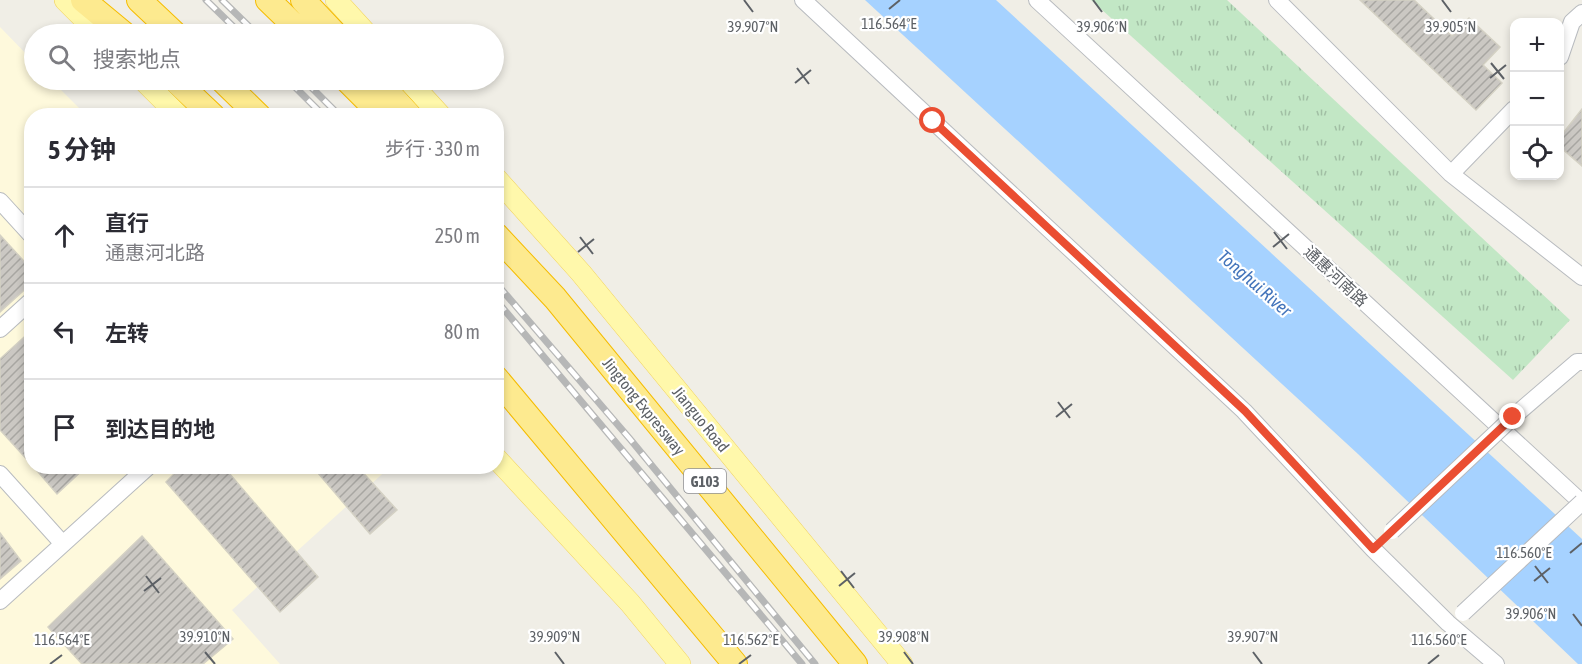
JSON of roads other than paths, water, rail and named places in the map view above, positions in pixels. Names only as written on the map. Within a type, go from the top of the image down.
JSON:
[{"type":"highway","points":[[83,0],[112,24]]},
{"type":"highway","points":[[139,0],[164,24]]},
{"type":"highway","points":[[268,0],[293,24]]},
{"type":"highway","points":[[303,0],[326,24]]},
{"type":"highway","points":[[186,90],[205,108]]},
{"type":"highway","points":[[232,90],[251,108]]},
{"type":"highway","points":[[357,90],[375,108]]},
{"type":"highway","points":[[386,90],[403,108]]},
{"type":"highway","points":[[504,233],[555,298]]},
{"type":"highway","name":"Jingtong Expressway","points":[[504,244],[555,298],[855,664]]},
{"type":"highway","points":[[504,387],[735,664]]},
{"type":"highway","points":[[504,402],[586,484]]},
{"type":"main road","points":[[65,0],[89,24]]},
{"type":"main road","points":[[336,0],[358,24]]},
{"type":"main road","points":[[153,90],[171,108]]},
{"type":"main road","points":[[417,90],[434,108]]},
{"type":"main road","name":"Jianguo Road","points":[[504,187],[581,273],[902,664]]},
{"type":"main road","points":[[504,467],[630,603],[680,664]]},
{"type":"street","points":[[803,0],[1245,411],[1373,549],[1448,623],[1496,664]]},
{"type":"street","name":"通惠河南路","points":[[1037,0],[1582,502]]},
{"type":"street","points":[[1277,0],[1451,174],[1582,277]]},
{"type":"street","points":[[1564,49],[1572,22],[1582,13]]},
{"type":"street","points":[[1451,174],[1510,114]]},
{"type":"street","points":[[0,201],[24,227]]},
{"type":"street","points":[[0,329],[24,307]]},
{"type":"street","points":[[1373,549],[1513,417],[1577,362],[1582,362]]},
{"type":"street","points":[[0,474],[63,544]]},
{"type":"street","points":[[0,601],[140,474]]},
{"type":"street","points":[[1448,623],[1463,613],[1582,502]]},
{"type":"water","name":"Tonghui River","points":[[865,0],[996,0],[1582,539],[1582,664],[1578,664],[1358,454]]},
{"type":"railway","points":[[206,0],[231,24]]},
{"type":"railway","points":[[222,0],[247,24]]},
{"type":"railway","points":[[298,90],[316,108]]},
{"type":"railway","points":[[314,90],[332,108]]},
{"type":"railway","points":[[504,292],[630,439],[815,664]]},
{"type":"railway","points":[[504,310],[802,664]]}]
